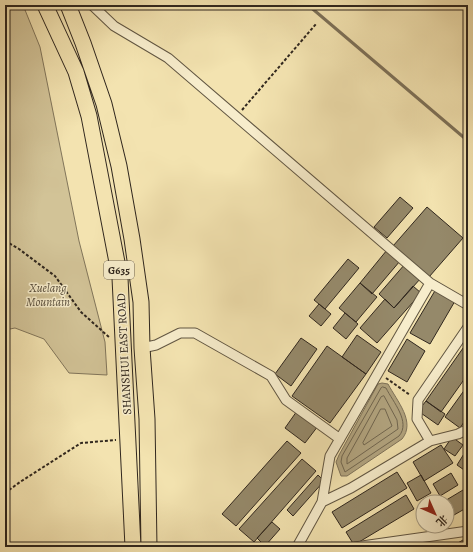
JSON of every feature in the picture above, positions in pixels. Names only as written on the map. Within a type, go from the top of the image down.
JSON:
[{"type":"highway","name":"SHANSHUI EAST ROAD","points":[[45,5],[76,72],[89,116],[120,278],[129,439],[133,547]]},
{"type":"highway","name":"SHANSHUI EAST ROAD","points":[[68,5],[104,104],[119,166],[142,302],[142,348],[147,419],[150,547]]},
{"type":"street","points":[[92,5],[114,26],[168,58],[430,283],[468,305]]},
{"type":"street","points":[[297,547],[322,502],[330,456],[430,283]]},
{"type":"street","points":[[430,441],[417,419],[418,400],[468,327]]},
{"type":"street","points":[[142,348],[156,345],[180,334],[195,333],[271,376],[286,400],[340,439]]},
{"type":"street","points":[[322,502],[350,488],[430,441],[458,434],[468,429]]},
{"type":"street","points":[[355,547],[468,531]]},
{"type":"path","points":[[236,117],[316,24]]},
{"type":"path","points":[[5,241],[19,249],[55,276],[81,312],[115,343],[124,348]]},
{"type":"path","points":[[378,373],[418,400]]},
{"type":"path","points":[[5,493],[81,443],[129,439]]},
{"type":"green space","name":"Xuelang Mountain","points":[[5,5],[23,5],[40,47],[79,241],[105,342],[107,375],[69,373],[44,339],[15,328],[5,330]]},
{"type":"water","points":[[378,384],[388,384],[404,412],[407,426],[406,432],[402,439],[347,476],[341,476],[336,462],[339,455]]},
{"type":"building","points":[[400,197],[413,208],[387,238],[374,227]]},
{"type":"building","points":[[427,207],[463,238],[429,277],[393,246]]},
{"type":"building","points":[[387,250],[400,261],[372,294],[360,283]]},
{"type":"building","points":[[348,259],[359,268],[325,309],[314,300]]},
{"type":"building","points":[[405,264],[421,278],[394,308],[379,294]]},
{"type":"building","points":[[360,283],[377,297],[356,322],[339,308]]},
{"type":"building","points":[[413,286],[421,293],[377,343],[360,328],[385,299],[394,308]]},
{"type":"building","points":[[436,289],[455,301],[430,344],[410,333]]},
{"type":"building","points":[[319,304],[331,314],[321,326],[309,316]]},
{"type":"building","points":[[345,313],[358,324],[346,339],[333,328]]},
{"type":"building","points":[[357,335],[381,352],[366,374],[342,357]]},
{"type":"building","points":[[301,338],[317,349],[291,386],[275,374]]},
{"type":"building","points":[[407,339],[425,351],[407,382],[388,371]]},
{"type":"building","points":[[468,341],[468,374],[441,412],[426,401]]},
{"type":"building","points":[[327,346],[366,374],[330,423],[292,396]]},
{"type":"building","points":[[468,385],[468,416],[460,428],[445,417]]},
{"type":"building","points":[[426,401],[445,414],[438,425],[418,411]]},
{"type":"building","points":[[297,411],[318,426],[305,443],[285,428]]},
{"type":"building","points":[[452,437],[463,445],[455,456],[444,449]]},
{"type":"building","points":[[287,441],[301,453],[236,526],[222,514]]},
{"type":"building","points":[[441,445],[453,463],[424,481],[413,462]]},
{"type":"building","points":[[467,449],[468,450],[467,472],[457,465]]},
{"type":"building","points":[[302,459],[316,471],[254,542],[239,529]]},
{"type":"building","points":[[397,472],[407,488],[342,528],[332,512]]},
{"type":"building","points":[[451,473],[458,485],[443,494],[439,494],[433,484]]},
{"type":"building","points":[[318,475],[324,481],[293,516],[287,510]]},
{"type":"building","points":[[421,475],[431,493],[415,494],[415,497],[407,483]]},
{"type":"building","points":[[468,487],[468,507],[455,514],[455,495]]},
{"type":"building","points":[[406,495],[414,509],[354,545],[346,532]]},
{"type":"building","points":[[272,522],[280,529],[265,546],[257,538]]},
{"type":"building","points":[[468,537],[468,547],[451,547]]},
{"type":"waterway","points":[[308,5],[468,141]]}]
